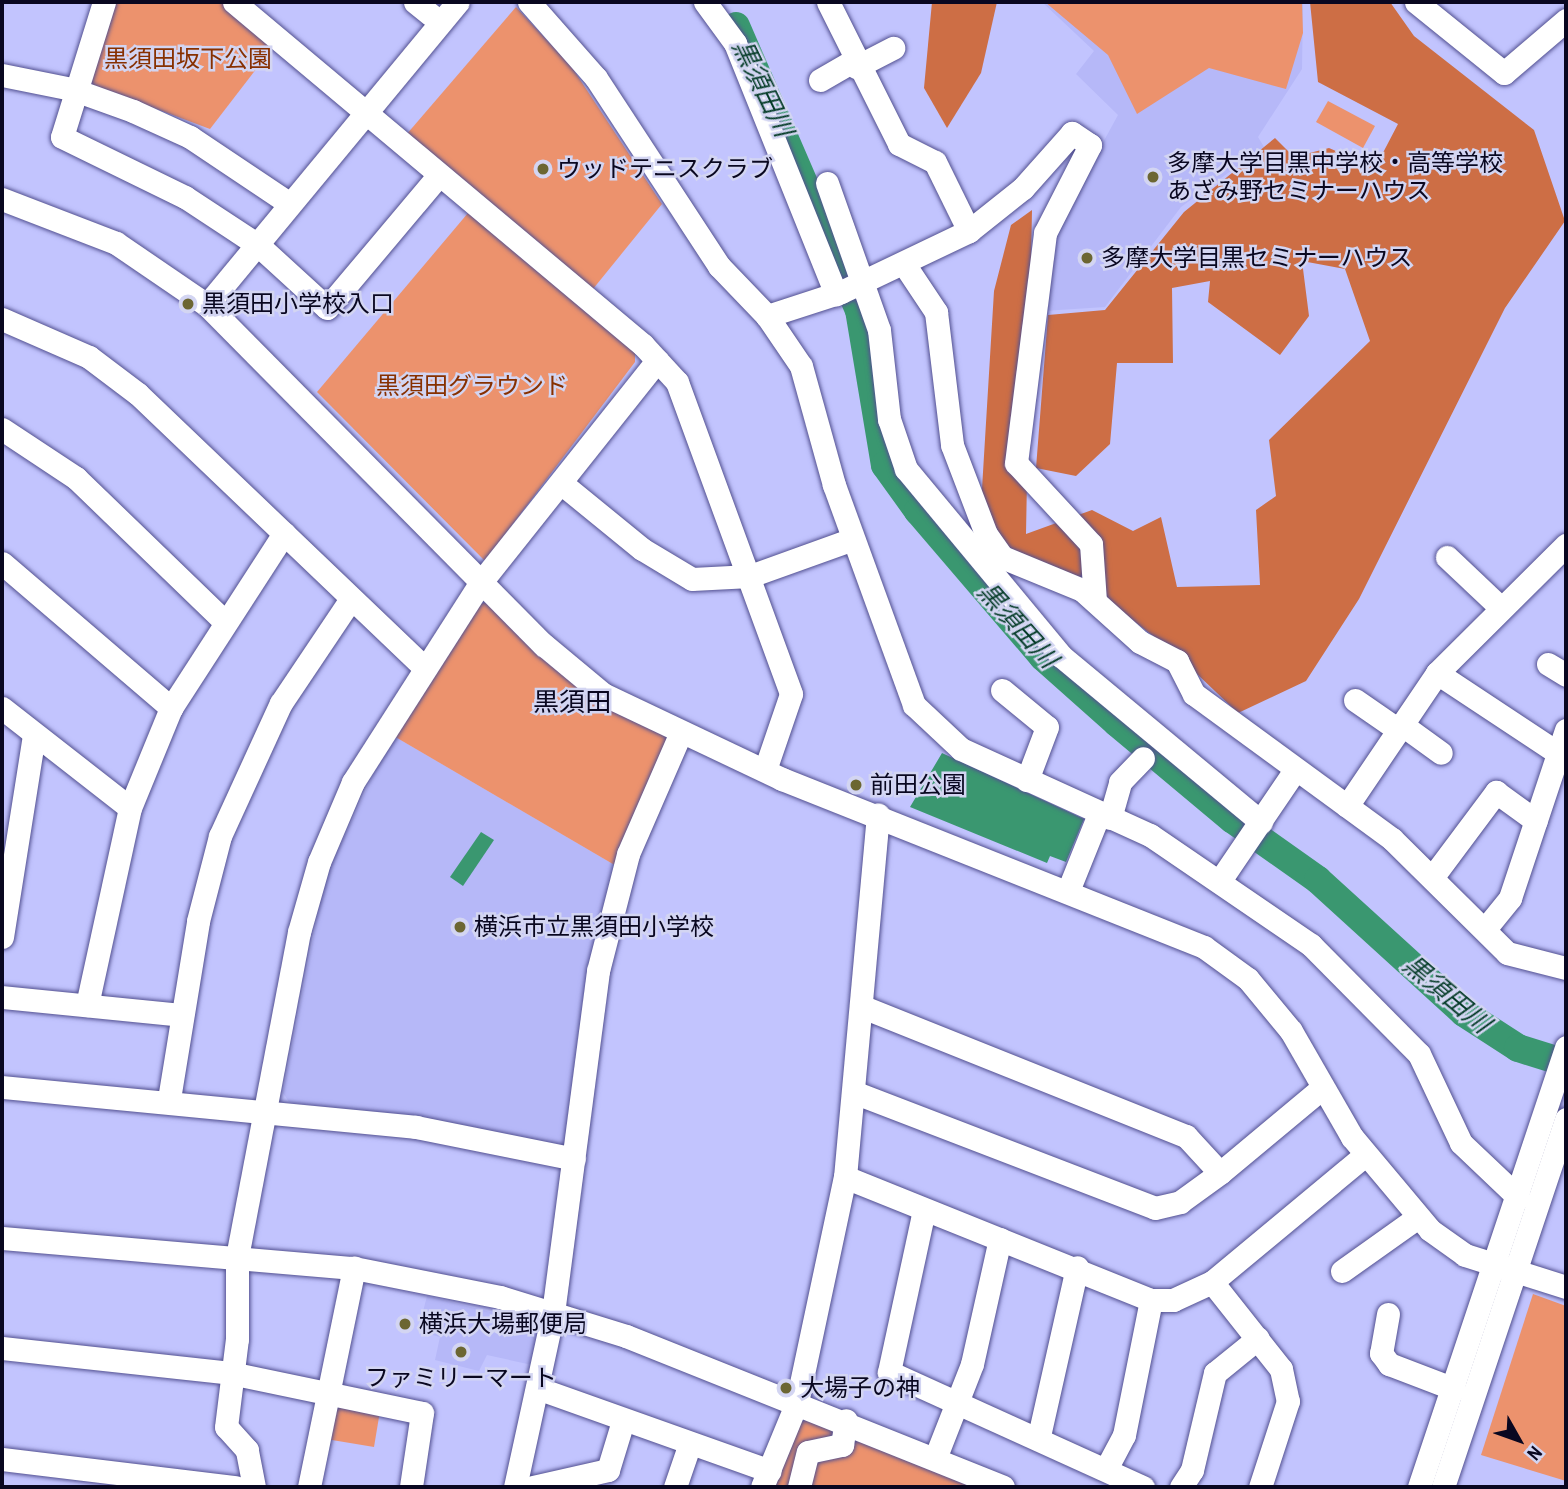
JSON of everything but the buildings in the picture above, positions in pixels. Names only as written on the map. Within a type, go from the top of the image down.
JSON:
[{"type":"street","points":[[104,2],[72,89],[62,137],[185,197],[258,246],[327,308],[439,175]]},
{"type":"street","points":[[234,2],[657,361],[677,382],[709,457],[791,694],[765,770]]},
{"type":"street","points":[[415,2],[440,22]]},
{"type":"street","points":[[207,304],[258,246],[458,2]]},
{"type":"street","points":[[529,2],[596,78],[719,266],[767,316],[801,366],[853,539],[922,718],[961,749],[1105,816],[1221,879],[1352,980],[1419,1054],[1450,1124],[1475,1162],[1518,1197]]},
{"type":"street","points":[[705,2],[736,43],[839,293]]},
{"type":"street","points":[[828,2],[855,64],[899,144],[934,162],[969,231]]},
{"type":"street","points":[[1416,2],[1504,73],[1566,20]]},
{"type":"street","points":[[820,80],[893,48]]},
{"type":"street","points":[[2,75],[72,89],[190,137],[290,204]]},
{"type":"street","points":[[767,316],[863,283],[969,231],[1023,188],[1072,134],[1090,145],[1045,233],[1015,433],[1016,463],[1026,480],[1091,544],[1095,601]]},
{"type":"street","points":[[827,183],[863,283],[885,359],[895,447],[922,494],[1061,656],[1261,822]]},
{"type":"street","points":[[2,198],[116,243],[207,304],[481,582],[575,673],[681,732],[765,770],[1204,947],[1248,979],[1291,1031],[1322,1088],[1366,1155],[1418,1217],[1448,1245],[1505,1268],[1566,1287]]},
{"type":"street","points":[[904,264],[936,312],[952,445],[986,534],[1002,557],[1060,578],[1095,601],[1140,642],[1177,661],[1194,694],[1347,806],[1434,875],[1507,953],[1566,968]]},
{"type":"street","points":[[2,319],[89,357],[138,394],[425,668]]},
{"type":"street","points":[[254,1487],[247,1450],[226,1427],[237,1258],[268,1109],[299,932],[319,862],[353,782],[481,582],[657,361]]},
{"type":"street","points":[[2,429],[76,478],[223,620]]},
{"type":"street","points":[[561,483],[666,566],[692,579],[750,576],[853,539]]},
{"type":"street","points":[[87,1005],[130,808],[171,708],[223,620],[284,533]]},
{"type":"street","points":[[986,534],[977,543],[993,563],[987,569]]},
{"type":"street","points":[[1347,806],[1437,673],[1566,545]]},
{"type":"street","points":[[1447,557],[1501,608]]},
{"type":"street","points":[[2,563],[171,708]]},
{"type":"street","points":[[169,1099],[198,921],[225,825],[281,703],[351,599]]},
{"type":"street","points":[[1437,673],[1558,753]]},
{"type":"street","points":[[1002,690],[1047,727],[1027,780]]},
{"type":"street","points":[[1355,700],[1441,752]]},
{"type":"street","points":[[2,708],[130,808]]},
{"type":"street","points":[[1485,929],[1510,898],[1566,730]]},
{"type":"street","points":[[515,1487],[552,1313],[598,971],[628,854],[681,732]]},
{"type":"street","points":[[2,937],[34,735]]},
{"type":"street","points":[[1068,891],[1120,782],[1143,758]]},
{"type":"street","points":[[1221,879],[1295,770]]},
{"type":"street","points":[[1434,875],[1496,792],[1536,821]]},
{"type":"street","points":[[537,1388],[689,1446],[766,1479],[797,1402],[845,1177],[856,1093],[878,815]]},
{"type":"street","points":[[2,997],[182,1015]]},
{"type":"street","points":[[863,1007],[1186,1136],[1220,1173]]},
{"type":"street","points":[[1443,1487],[1505,1268],[1518,1197],[1566,1048]]},
{"type":"street","points":[[2,1087],[169,1099],[416,1127],[574,1159]]},
{"type":"street","points":[[856,1093],[1155,1208],[1180,1202],[1220,1173],[1322,1088]]},
{"type":"street","points":[[1419,1487],[1454,1389],[1566,1119]]},
{"type":"street","points":[[845,1177],[924,1210],[1077,1267],[1151,1300],[1190,1297],[1212,1282],[1366,1155]]},
{"type":"street","points":[[924,1210],[889,1372],[1039,1436],[1143,1487]]},
{"type":"street","points":[[1342,1271],[1418,1217]]},
{"type":"street","points":[[2,1238],[354,1268],[552,1313],[846,1420],[936,1456],[1003,1487]]},
{"type":"street","points":[[936,1456],[959,1401],[1000,1238]]},
{"type":"street","points":[[1039,1436],[1077,1267]]},
{"type":"street","points":[[309,1487],[324,1395],[354,1268]]},
{"type":"street","points":[[1212,1282],[1281,1369],[1288,1401],[1260,1487]]},
{"type":"street","points":[[1106,1469],[1124,1435],[1151,1300]]},
{"type":"street","points":[[1388,1314],[1381,1353],[1389,1364],[1454,1389]]},
{"type":"street","points":[[1181,1487],[1192,1470],[1215,1373],[1258,1338]]},
{"type":"street","points":[[2,1349],[231,1373],[324,1395],[422,1413],[411,1487]]},
{"type":"street","points":[[799,1487],[808,1451],[842,1445],[846,1420]]},
{"type":"street","points":[[533,1487],[608,1471],[623,1421]]},
{"type":"street","points":[[675,1487],[689,1446]]},
{"type":"street","points":[[2,1459],[235,1487]]},
{"type":"shaded area","points":[[932,2],[997,2],[981,73],[947,128],[924,88]]},
{"type":"shaded area","name":"多摩大学目黒中学校・高等学校 あざみ野セミナーハウス","points":[[1042,2],[1303,2],[1302,69],[1258,137],[1264,147],[1181,207],[1105,307],[1043,311],[1053,234],[1118,115],[1076,74],[1094,51]]},
{"type":"shaded area","points":[[1310,2],[1390,2],[1414,36],[1534,130],[1565,221],[1505,308],[1359,599],[1306,681],[1238,713],[1175,653],[1076,576],[1012,554],[981,505],[994,291],[1011,225],[1032,210],[1026,534],[1092,510],[1133,531],[1161,517],[1177,587],[1260,585],[1256,510],[1276,496],[1269,440],[1370,341],[1345,269],[1302,261],[1309,316],[1280,355],[1208,302],[1210,281],[1172,288],[1173,363],[1117,363],[1110,444],[1076,476],[1036,468],[1048,315],[1105,310],[1184,212],[1275,138],[1294,157],[1329,148],[1375,168],[1398,124],[1318,82]]},
{"type":"shaded area","name":"横浜市立黒須田小学校","points":[[392,735],[618,867],[563,1150],[431,1121],[289,1102],[283,1093],[325,878]]},
{"type":"shaded area","points":[[942,753],[1084,819],[1066,862],[1050,856],[1047,863],[910,807]]},
{"type":"shaded area","points":[[481,832],[494,840],[463,886],[450,877]]},
{"type":"shaded area","points":[[427,1296],[541,1325],[532,1365],[487,1355],[479,1371],[435,1360],[440,1337],[418,1331]]},
{"type":"green space","name":"黒須田坂下公園","points":[[113,2],[228,2],[274,46],[210,129],[82,81]]},
{"type":"green space","points":[[1045,2],[1302,2],[1303,33],[1286,89],[1209,68],[1137,114],[1108,55]]},
{"type":"green space","name":"ウッドテニスクラブ","points":[[516,7],[571,66],[662,204],[593,289],[406,135]]},
{"type":"green space","points":[[1328,101],[1375,126],[1363,148],[1316,122]]},
{"type":"green space","name":"黒須田グラウンド","points":[[468,213],[635,348],[635,362],[485,561],[317,392]]},
{"type":"green space","points":[[489,602],[674,733],[618,867],[392,735],[479,604]]},
{"type":"green space","points":[[1533,1294],[1566,1306],[1566,1481],[1481,1455]]},
{"type":"green space","points":[[332,1404],[380,1411],[374,1447],[326,1439]]},
{"type":"green space","points":[[807,1419],[971,1487],[770,1487],[797,1424]]},
{"type":"waterway","name":"黒須田川","points":[[736,26],[859,310],[885,465],[918,511],[1043,657],[1117,723],[1232,819],[1318,880],[1464,1013],[1518,1048],[1566,1063]]},
{"type":"place","name":"ウッドテニスクラブ","points":[[543,169]]},
{"type":"place","name":"多摩大学目黒中学校・高等学校 あざみ野セミナーハウス","points":[[1153,177]]},
{"type":"place","name":"多摩大学目黒セミナーハウス","points":[[1087,258]]},
{"type":"place","name":"黒須田小学校入口","points":[[188,304]]},
{"type":"place","name":"前田公園","points":[[856,785]]},
{"type":"place","name":"横浜市立黒須田小学校","points":[[460,927]]},
{"type":"place","name":"横浜大場郵便局","points":[[405,1324]]},
{"type":"place","name":"ファミリーマート","points":[[461,1352]]},
{"type":"place","name":"大場子の神","points":[[786,1388]]},
{"type":"district","name":"黒須田","points":[[572,702]]}]
